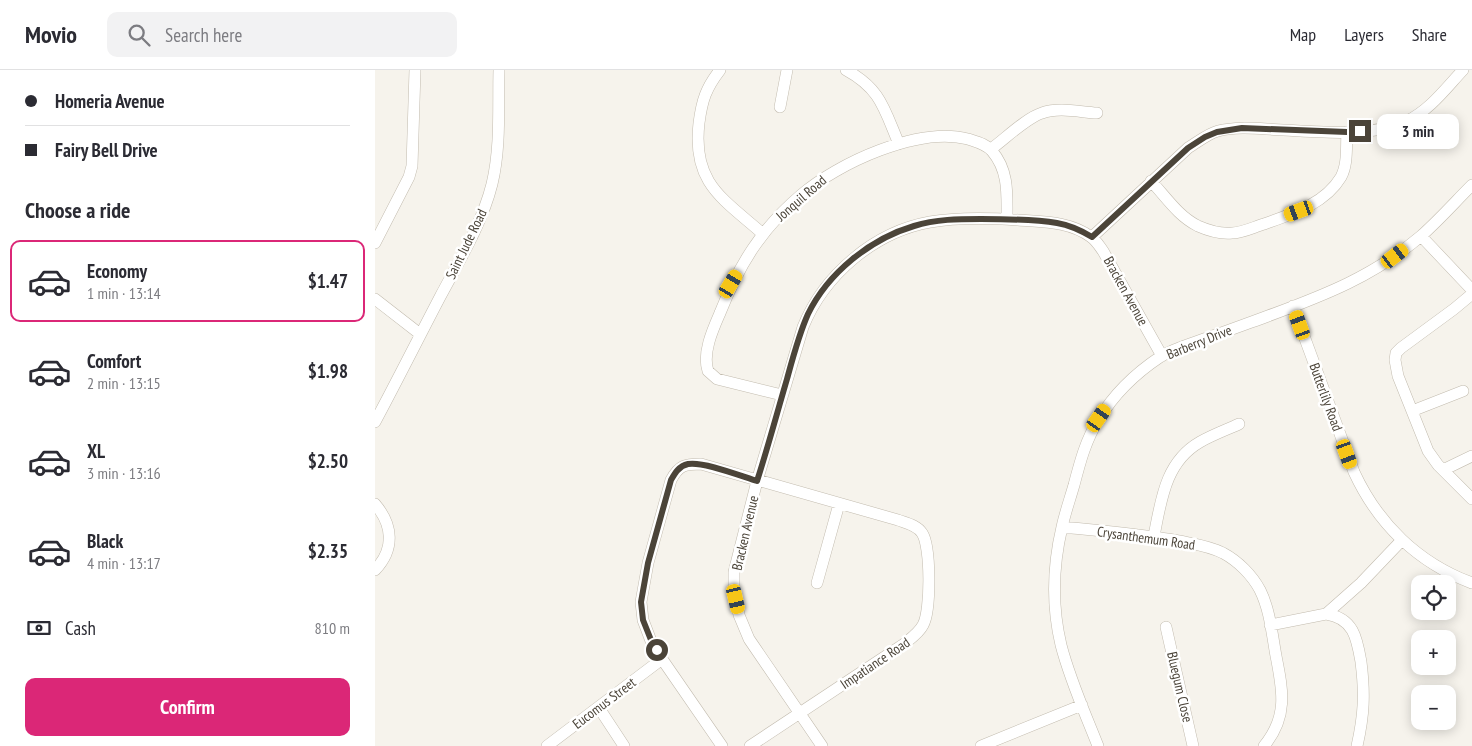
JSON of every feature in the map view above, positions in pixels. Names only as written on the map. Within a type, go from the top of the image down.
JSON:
[{"type":"street","points":[[375,243],[409,177],[412,166],[415,70]]},
{"type":"street","name":"Saint Jude Road","points":[[375,422],[380,402],[420,334],[479,220],[492,183],[497,135],[499,70]]},
{"type":"street","points":[[720,70],[709,83],[701,109],[697,140],[701,165],[706,178],[719,195],[763,234]]},
{"type":"street","points":[[780,107],[787,70]]},
{"type":"street","points":[[846,70],[861,78],[873,89],[882,102],[899,144]]},
{"type":"street","points":[[1092,237],[1188,148],[1205,137],[1217,132],[1242,128],[1347,132],[1394,126],[1413,117],[1430,105],[1463,70]]},
{"type":"street","points":[[1007,219],[1005,172],[991,149],[1034,117],[1043,113],[1066,111],[1097,113]]},
{"type":"street","points":[[1151,182],[1184,218],[1200,226],[1220,232],[1234,233],[1254,228],[1299,211],[1318,200],[1333,188],[1346,164],[1347,132]]},
{"type":"street","name":"Jonquil Road","points":[[782,395],[717,378],[708,371],[706,359],[716,321],[731,284],[754,245],[763,234],[801,194],[832,172],[873,152],[899,144],[935,137],[960,137],[980,143],[991,149]]},
{"type":"street","name":"Barberry Drive","points":[[1098,746],[1071,677],[1061,645],[1056,613],[1056,562],[1062,527],[1084,450],[1099,418],[1111,400],[1126,384],[1161,356],[1334,291],[1373,271],[1421,236],[1472,185]]},
{"type":"street","name":"Bracken Avenue","points":[[822,746],[749,639],[739,615],[734,572],[757,481],[803,327],[819,296],[831,280],[852,260],[872,245],[912,226],[957,219],[1007,219],[1059,223],[1092,237],[1103,251],[1161,356]]},
{"type":"street","points":[[1421,236],[1472,290]]},
{"type":"street","points":[[1472,294],[1454,310],[1401,348],[1396,353],[1395,360],[1398,376],[1428,451],[1443,470],[1472,499]]},
{"type":"street","points":[[375,299],[420,334]]},
{"type":"street","name":"Butterlily Road","points":[[1293,306],[1354,472],[1378,514],[1392,531],[1425,559],[1459,578],[1472,582]]},
{"type":"street","points":[[1412,411],[1463,391]]},
{"type":"street","points":[[1154,536],[1164,488],[1169,474],[1179,459],[1187,450],[1200,442],[1239,424]]},
{"type":"street","points":[[1443,470],[1472,456]]},
{"type":"street","name":"Impatiance Road","points":[[722,746],[662,659],[651,640],[643,620],[641,602],[648,563],[671,480],[676,471],[688,464],[701,464],[898,520],[915,526],[921,531],[925,539],[927,551],[928,613],[919,631],[903,644],[750,746]]},
{"type":"street","points":[[375,504],[385,516],[389,526],[388,550],[382,563],[375,570]]},
{"type":"street","points":[[817,583],[839,504]]},
{"type":"street","name":"Crysanthemum Road","points":[[1062,527],[1154,536],[1202,546],[1222,552],[1248,572],[1260,591],[1267,609],[1282,686],[1279,722],[1271,737],[1263,746]]},
{"type":"street","points":[[1326,614],[1361,583],[1402,540]]},
{"type":"street","points":[[1271,625],[1326,614],[1335,615],[1353,631],[1358,643],[1364,684],[1363,718],[1357,746]]},
{"type":"street","name":"Bluegum Close","points":[[1166,628],[1193,746]]},
{"type":"street","name":"Eucomus Street","points":[[547,746],[662,659]]},
{"type":"street","points":[[981,746],[1003,742],[1082,705]]},
{"type":"street","points":[[599,708],[624,746]]},
{"type":"route","points":[[657,650],[643,620],[641,602],[648,563],[671,480],[676,471],[682,467],[688,464],[701,464],[757,481],[790,367],[809,313],[831,280],[852,260],[872,245],[912,226],[957,219],[1007,219],[1059,223],[1092,237],[1188,148],[1217,132],[1242,128],[1360,131]]}]
